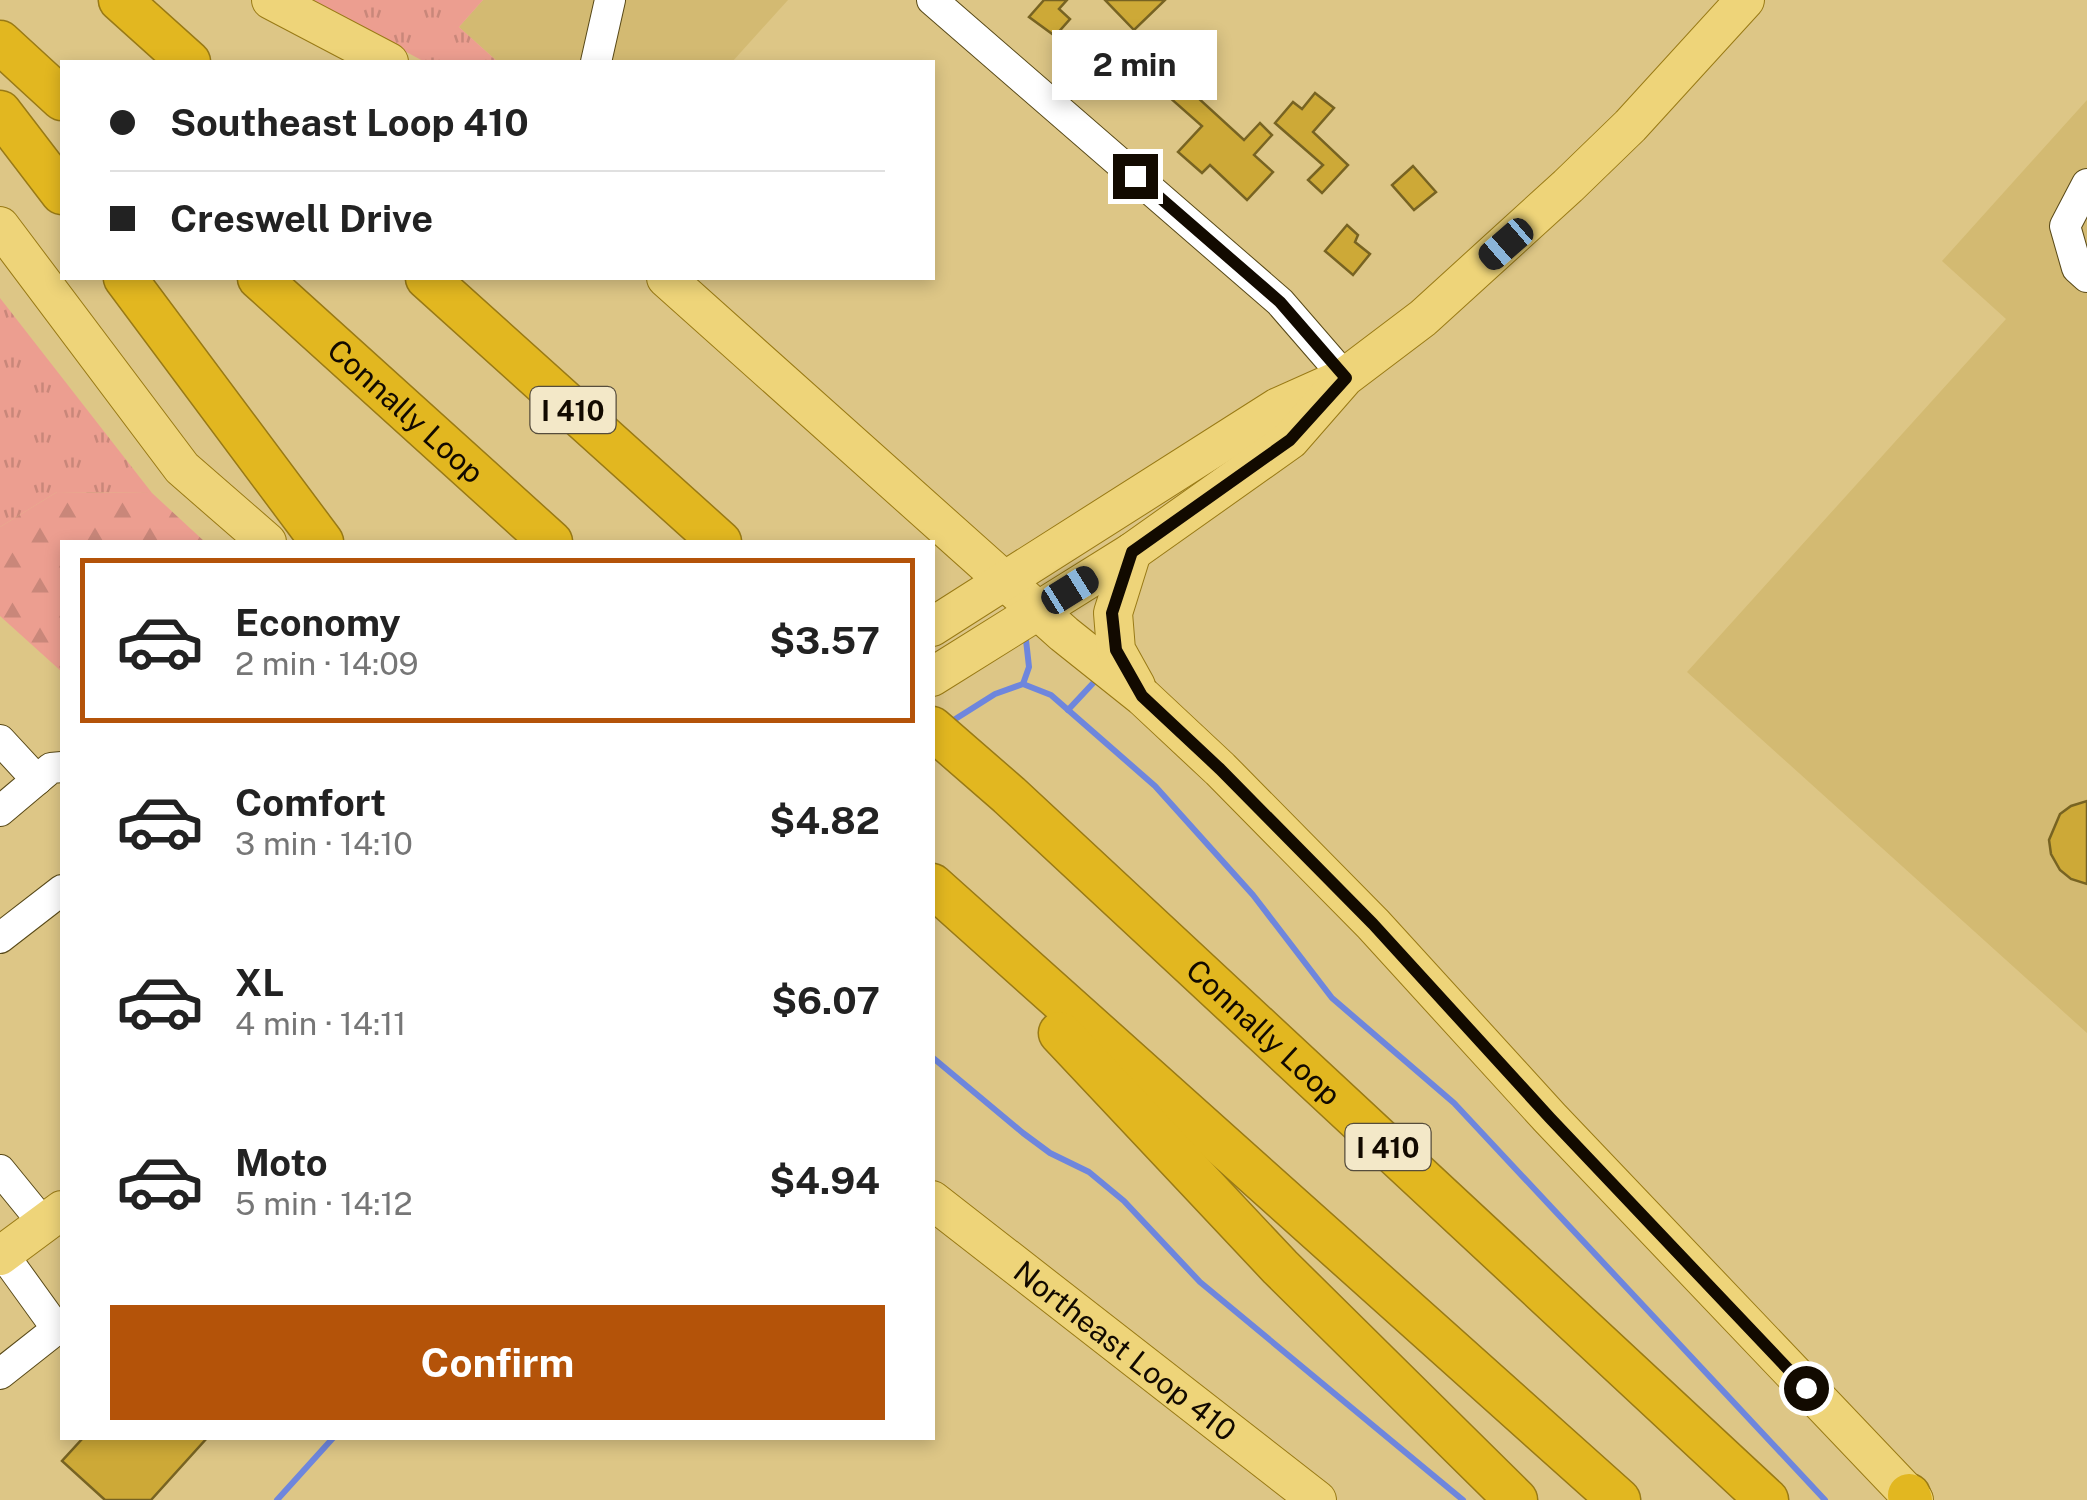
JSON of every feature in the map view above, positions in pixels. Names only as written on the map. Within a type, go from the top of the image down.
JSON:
[{"type":"highway","points":[[120,0],[187,60]]},
{"type":"highway","points":[[0,42],[60,97]]},
{"type":"highway","points":[[0,112],[60,190]]},
{"type":"highway","points":[[126,280],[321,540]]},
{"type":"highway","name":"Connally Loop","points":[[261,280],[549,540]]},
{"type":"highway","name":"I 410","points":[[429,280],[718,540]]},
{"type":"highway","name":"Connally Loop","points":[[935,731],[1767,1500]]},
{"type":"highway","points":[[935,888],[1619,1500]]},
{"type":"highway","points":[[997,944],[1012,980],[1152,1133],[1280,1267],[1516,1500]]},
{"type":"highway","points":[[1538,1287],[1654,1370],[1800,1500]]},
{"type":"main road","points":[[270,0],[385,60]]},
{"type":"main road","points":[[935,675],[1132,552],[1290,440],[1346,378],[1423,318],[1568,186],[1630,126],[1746,0]]},
{"type":"main road","points":[[0,226],[182,468],[264,540]]},
{"type":"main road","points":[[668,280],[1220,769],[1373,924],[1550,1118],[1911,1498]]},
{"type":"main road","points":[[935,625],[1278,407],[1346,378]]},
{"type":"main road","points":[[1132,552],[1112,613],[1116,650],[1142,696]]},
{"type":"main road","name":"Northeast Loop 410","points":[[935,1202],[1317,1500]]},
{"type":"main road","points":[[1,1253],[53,1217]]},
{"type":"street","points":[[596,60],[610,0]]},
{"type":"street","points":[[932,0],[1280,302],[1346,378]]},
{"type":"street","points":[[2087,184],[2066,226],[2076,268],[2087,277]]},
{"type":"street","points":[[0,740],[50,773],[0,811]]},
{"type":"street","points":[[0,938],[60,892]]},
{"type":"street","points":[[0,1170],[53,1217]]},
{"type":"street","points":[[0,1374],[57,1329],[1,1253]]},
{"type":"shaded area","points":[[483,0],[788,0],[734,60],[496,60],[459,27]]},
{"type":"shaded area","points":[[2087,100],[2087,1033],[1687,672],[2006,319],[1942,261]]},
{"type":"green space","points":[[309,0],[483,0],[459,27],[496,60],[421,60]]},
{"type":"green space","points":[[0,298],[152,493],[57,492],[0,527]]},
{"type":"green space","points":[[57,492],[152,493],[203,540],[60,540],[60,670],[0,616],[0,527]]},
{"type":"building","points":[[1044,0],[1067,0],[1059,9],[1070,19],[1055,36],[1029,17]]},
{"type":"building","points":[[1105,0],[1165,0],[1134,30]]},
{"type":"building","points":[[1197,65],[1213,79],[1197,97],[1244,140],[1260,123],[1272,135],[1254,155],[1273,172],[1247,200],[1210,165],[1202,173],[1178,152],[1202,126],[1169,97]]},
{"type":"building","points":[[1315,93],[1334,108],[1313,132],[1348,165],[1322,193],[1308,180],[1323,165],[1275,123],[1293,102],[1302,109]]},
{"type":"building","points":[[1413,166],[1436,192],[1414,210],[1392,185]]},
{"type":"building","points":[[1347,225],[1358,235],[1355,242],[1370,254],[1353,275],[1325,251]]},
{"type":"building","points":[[2087,801],[2087,884],[2060,870],[2049,840],[2060,814]]},
{"type":"building","points":[[81,1440],[205,1440],[151,1500],[105,1500],[62,1461]]},
{"type":"waterway","points":[[1023,684],[1029,667],[1026,640]]},
{"type":"waterway","points":[[1068,710],[1096,680]]},
{"type":"waterway","points":[[949,723],[995,694],[1023,684],[1051,695],[1155,786],[1253,895],[1332,998],[1454,1103],[1825,1500]]},
{"type":"waterway","points":[[935,1060],[1023,1133],[1050,1153],[1089,1172],[1124,1201],[1200,1282],[1463,1500]]},
{"type":"waterway","points":[[277,1500],[331,1440]]},
{"type":"route","points":[[1135,176],[1280,302],[1346,378],[1290,440],[1132,552],[1112,613],[1116,650],[1142,696],[1373,924],[1806,1388]]}]
